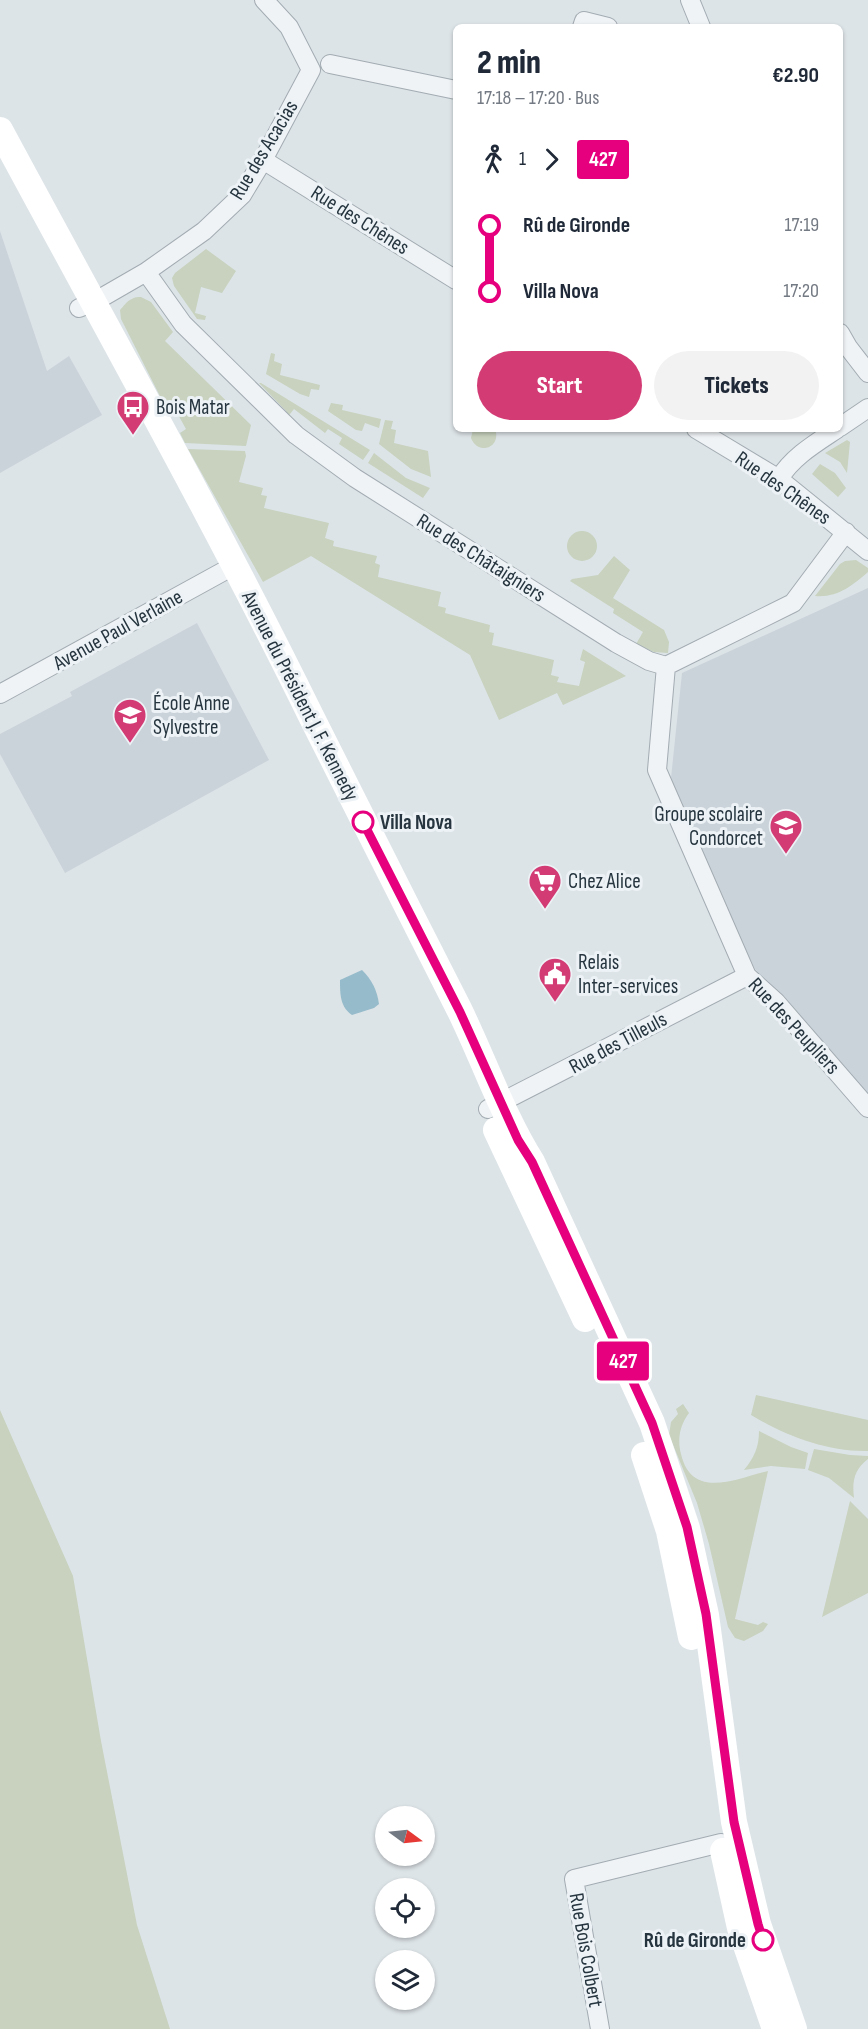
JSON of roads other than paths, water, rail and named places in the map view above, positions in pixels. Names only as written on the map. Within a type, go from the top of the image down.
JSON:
[{"type":"main road","name":"Avenue du Président J. F. Kennedy","points":[[0,130],[86,305]]},
{"type":"main road","name":"Avenue du Président J. F. Kennedy","points":[[0,164],[86,305],[113,341],[227,570],[460,1012],[494,1106],[504,1148],[635,1426],[669,1531],[688,1617],[721,1844],[740,1928],[775,2029]]},
{"type":"main road","name":"Avenue du Président J. F. Kennedy","points":[[494,1106],[532,1162],[652,1423],[687,1527],[706,1614],[734,1822],[758,1924],[794,2029]]},
{"type":"street","name":"Rue des Acacias","points":[[86,305],[146,272],[204,231],[242,195],[263,160],[311,70],[290,27],[264,0]]},
{"type":"street","points":[[690,0],[700,24]]},
{"type":"street","points":[[583,24],[584,21],[596,24]]},
{"type":"street","points":[[330,64],[453,89]]},
{"type":"street","name":"Rue des Chênes","points":[[263,160],[453,278]]},
{"type":"street","name":"Rue des Châtaigniers","points":[[146,272],[183,324],[296,435],[355,478],[616,643],[649,661],[666,666]]},
{"type":"street","points":[[843,338],[868,373]]},
{"type":"street","points":[[843,425],[868,408]]},
{"type":"street","name":"Rue des Chênes","points":[[701,432],[779,479],[868,550]]},
{"type":"street","points":[[779,479],[786,468],[833,432]]},
{"type":"street","points":[[666,666],[793,603],[846,532]]},
{"type":"street","name":"Avenue Paul Verlaine","points":[[0,694],[227,570]]},
{"type":"street","name":"Rue des Peupliers","points":[[666,666],[657,770],[747,976],[776,1002],[868,1108]]},
{"type":"street","name":"Rue des Tilleuls","points":[[494,1106],[747,976]]},
{"type":"street","name":"Rue Bois Colbert","points":[[600,2029],[574,1879],[721,1844]]},
{"type":"water","points":[[362,970],[374,985],[379,1004],[374,1008],[352,1015],[343,1004],[340,980]]},
{"type":"place","name":"Bois Matar","points":[[133,436]]},
{"type":"place","name":"École Anne Sylvestre","points":[[130,744]]},
{"type":"place","name":"Villa Nova","points":[[363,822]]},
{"type":"place","name":"Groupe scolaire Condorcet","points":[[786,855]]},
{"type":"place","name":"Chez Alice","points":[[545,910]]},
{"type":"place","name":"Relais Inter-services","points":[[555,1003]]},
{"type":"place","name":"Rû de Gironde","points":[[763,1940]]}]
